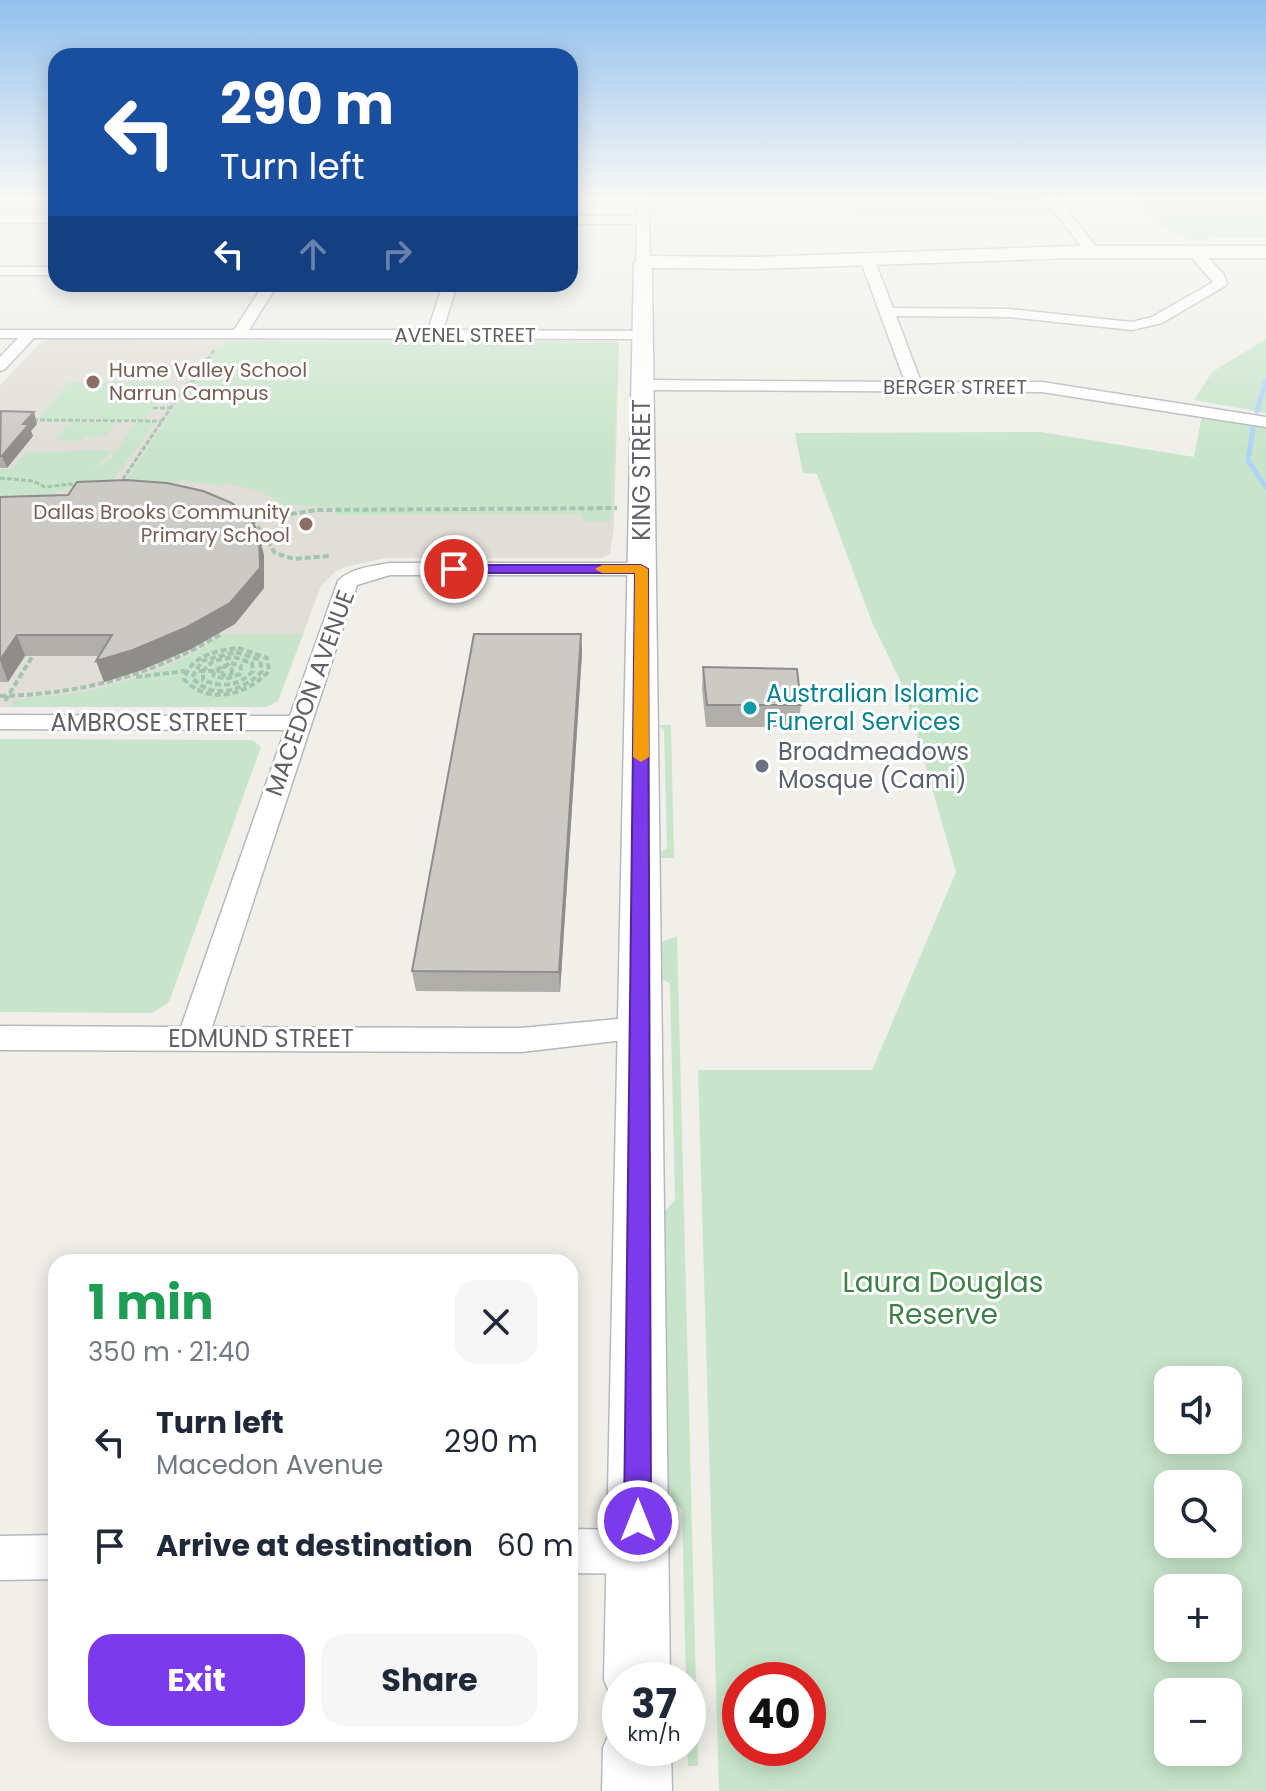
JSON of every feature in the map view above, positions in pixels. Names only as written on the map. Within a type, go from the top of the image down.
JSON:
[{"type":"street","name":"KING STREET","points":[[637,1662],[643,281]]},
{"type":"street","points":[[875,281],[915,386]]},
{"type":"street","points":[[887,312],[1008,313],[1106,326],[1142,325],[1157,320],[1220,283],[1219,281]]},
{"type":"street","points":[[239,334],[266,292]]},
{"type":"street","points":[[434,335],[447,292]]},
{"type":"street","name":"AVENEL STREET","points":[[0,334],[642,335]]},
{"type":"street","points":[[0,366],[30,334]]},
{"type":"street","name":"BERGER STREET","points":[[642,385],[1055,388],[1266,422]]},
{"type":"street","name":"MACEDON AVENUE","points":[[192,1039],[343,589],[354,577],[390,569],[641,569]]},
{"type":"street","name":"AMBROSE STREET","points":[[0,722],[298,723]]},
{"type":"street","name":"EDMUND STREET","points":[[0,1038],[639,1041]]},
{"type":"street","points":[[578,1551],[638,1552]]},
{"type":"street","points":[[0,1558],[48,1557]]},
{"type":"street","points":[[637,1766],[637,1791]]},
{"type":"path","points":[[115,495],[180,394],[194,380],[216,347]]},
{"type":"path","points":[[163,393],[180,394]]},
{"type":"path","points":[[153,408],[171,408]]},
{"type":"path","points":[[19,420],[162,421]]},
{"type":"path","points":[[0,478],[33,481],[45,487],[71,484],[85,491]]},
{"type":"path","points":[[231,511],[279,516],[316,510],[642,508]]},
{"type":"path","points":[[242,513],[253,520],[275,553],[294,559],[330,556]]},
{"type":"path","points":[[131,677],[184,655],[221,634]]},
{"type":"path","points":[[0,708],[39,646]]},
{"type":"path","points":[[253,671],[252,663],[211,653],[191,664],[185,671],[184,679],[197,692],[253,686],[269,671]]},
{"type":"path","points":[[201,671],[210,663],[259,653],[267,658],[269,671]]},
{"type":"path","points":[[193,671],[214,656],[260,660],[262,671]]},
{"type":"path","points":[[0,696],[67,691],[131,677],[220,671],[233,658]]},
{"type":"path","points":[[213,671],[233,658]]},
{"type":"path","points":[[213,671],[214,676],[225,677],[242,671],[233,658]]},
{"type":"path","points":[[233,658],[235,674],[240,681]]},
{"type":"path","points":[[193,671],[195,683],[217,690],[249,684],[262,671]]},
{"type":"path","points":[[201,671],[203,680],[217,690]]},
{"type":"path","points":[[220,671],[225,677]]},
{"type":"path","points":[[228,687],[253,671],[269,671]]},
{"type":"shaded area","name":"Dallas Brooks Community Primary School","points":[[48,340],[616,341],[619,343],[614,526],[610,554],[601,558],[385,558],[345,567],[321,586],[278,701],[266,707],[0,707],[0,385],[40,343]]},
{"type":"green space","points":[[1266,339],[1266,413],[1194,400],[1212,372]]},
{"type":"green space","points":[[228,341],[619,343],[611,521],[581,521],[581,514],[334,515],[335,507],[284,505],[260,491],[225,483],[219,486],[182,480],[174,486],[123,485],[190,385],[218,347]]},
{"type":"green space","points":[[69,382],[171,382],[144,420],[38,419]]},
{"type":"green space","name":"Laura Douglas Reserve","points":[[1202,415],[1266,427],[1266,1791],[719,1791],[698,1070],[872,1070],[956,872],[903,687],[872,622],[817,474],[803,473],[795,433],[1041,432],[1194,457]]},
{"type":"green space","points":[[136,422],[156,422],[112,481],[66,489],[0,512],[0,469],[12,469],[26,452],[114,450],[91,473],[111,458]]},
{"type":"green space","points":[[68,423],[116,423],[106,436],[85,437],[81,441],[56,440]]},
{"type":"green space","points":[[224,634],[303,634],[278,701],[266,707],[9,707],[15,700],[76,693],[135,679],[190,655]]},
{"type":"green space","points":[[659,725],[671,725],[674,858],[657,855],[667,848],[664,730]]},
{"type":"green space","points":[[0,739],[253,740],[261,747],[169,1002],[152,1013],[0,1012]]},
{"type":"green space","points":[[677,936],[695,1662],[686,1662],[682,1510],[665,1493],[662,1214],[675,1200],[670,984],[659,976],[659,943]]},
{"type":"building","points":[[1,411],[34,412],[23,424],[29,424],[0,456]]},
{"type":"building","points":[[126,480],[167,483],[203,491],[232,503],[251,519],[259,535],[260,568],[230,603],[185,628],[133,650],[96,661],[112,635],[17,635],[0,660],[0,497],[68,495],[77,482]]},
{"type":"building","points":[[474,634],[581,634],[559,972],[412,971]]},
{"type":"building","points":[[703,667],[797,669],[801,705],[707,705]]},
{"type":"waterway","points":[[1257,411],[1266,381]]},
{"type":"waterway","points":[[1253,428],[1248,461],[1266,487]]},
{"type":"slow traffic","points":[[602,569],[641,569],[641,757]]},
{"type":"place","name":"Hume Valley School Narrun Campus","points":[[93,382]]},
{"type":"place","name":"Dallas Brooks Community Primary School","points":[[306,524]]},
{"type":"place","name":"Australian Islamic Funeral Services","points":[[750,708]]},
{"type":"place","name":"Broadmeadows Mosque (Cami)","points":[[762,766]]},
{"type":"route","points":[[454,569],[641,569],[638,1521]]}]
